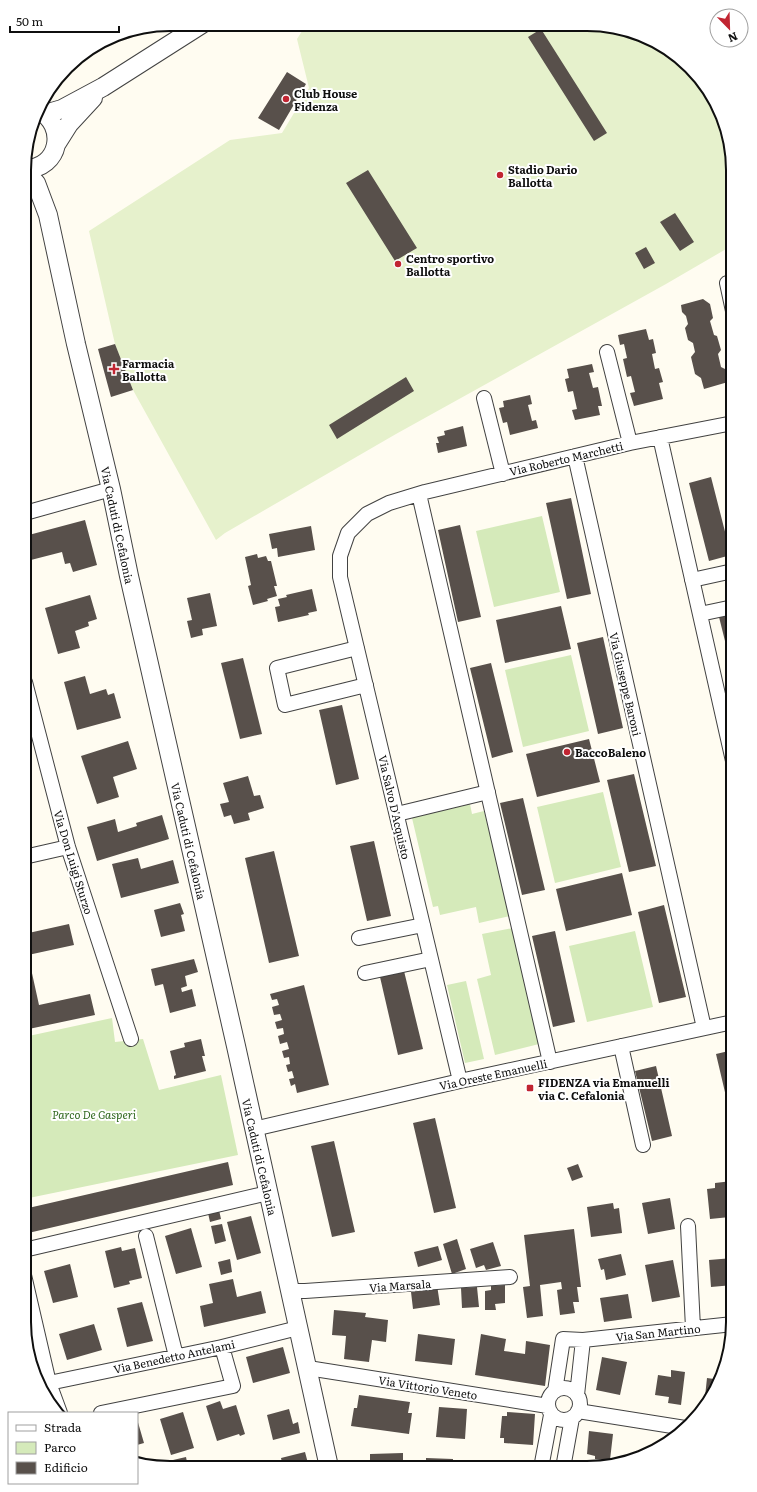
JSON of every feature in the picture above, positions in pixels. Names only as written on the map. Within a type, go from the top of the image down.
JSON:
[{"type":"street","points":[[45,111],[62,109],[103,87],[191,31]]},
{"type":"street","points":[[31,168],[38,167],[45,162],[54,150],[69,124],[103,87]]},
{"type":"street","points":[[43,114],[51,120],[55,127],[57,135],[54,150]]},
{"type":"street","name":"Via Caduti di Cefalonia","points":[[48,216],[48,178],[54,150]]},
{"type":"street","name":"Via Caduti di Cefalonia","points":[[31,178],[36,183],[48,216],[76,344],[111,489],[129,576],[328,1461]]},
{"type":"street","name":"Via Roberto Marchetti","points":[[607,352],[630,443]]},
{"type":"street","name":"Via Roberto Marchetti","points":[[484,398],[503,474]]},
{"type":"street","name":"Via Roberto Marchetti","points":[[348,533],[367,514],[389,503],[419,494],[630,443],[726,424]]},
{"type":"street","points":[[660,437],[726,730]]},
{"type":"street","name":"Via Giuseppe Baroni","points":[[575,456],[704,1028]]},
{"type":"street","points":[[31,511],[111,489]]},
{"type":"street","points":[[419,494],[550,1062]]},
{"type":"street","name":"Via Salvo D'Acquisto","points":[[348,533],[340,556],[340,577],[460,1081]]},
{"type":"street","points":[[692,580],[726,573]]},
{"type":"street","points":[[700,614],[726,608]]},
{"type":"street","points":[[357,648],[276,668],[285,705],[366,685]]},
{"type":"street","name":"Via Don Luigi Sturzo","points":[[31,705],[68,847],[131,1039]]},
{"type":"street","points":[[397,814],[488,792]]},
{"type":"street","points":[[31,855],[68,847]]},
{"type":"street","points":[[358,938],[423,925]]},
{"type":"street","points":[[365,973],[431,959]]},
{"type":"street","name":"Via Oreste Emanuelli","points":[[254,1129],[460,1081],[726,1023]]},
{"type":"street","points":[[621,1046],[643,1145]]},
{"type":"street","points":[[31,1248],[268,1193]]},
{"type":"street","points":[[688,1226],[693,1328]]},
{"type":"street","points":[[146,1236],[176,1356]]},
{"type":"street","name":"Via Marsala","points":[[290,1291],[305,1292],[510,1277]]},
{"type":"street","points":[[31,1305],[49,1383],[56,1401]]},
{"type":"street","name":"Via San Martino","points":[[555,1391],[563,1338],[583,1340],[726,1325]]},
{"type":"street","name":"Via Benedetto Antelami","points":[[49,1383],[298,1328]]},
{"type":"street","points":[[577,1395],[583,1340]]},
{"type":"street","points":[[106,1412],[233,1386],[222,1346]]},
{"type":"street","name":"Via Vittorio Veneto","points":[[308,1368],[549,1411]]},
{"type":"street","points":[[542,1461],[549,1411],[549,1397],[555,1391],[564,1388],[573,1391],[577,1395],[580,1403],[575,1415],[565,1461]]},
{"type":"street","points":[[549,1411],[559,1420],[563,1421],[575,1415],[677,1427]]},
{"type":"green space","name":"Centro sportivo Ballotta","points":[[302,31],[596,31],[632,38],[648,45],[679,65],[692,78],[703,93],[719,125],[725,152],[726,249],[396,434],[225,533],[216,540],[133,390],[115,344],[89,231],[230,140],[282,133],[309,88],[297,39]]},
{"type":"green space","points":[[542,516],[560,592],[494,607],[476,531]]},
{"type":"green space","points":[[571,655],[589,731],[523,747],[505,670]]},
{"type":"green space","points":[[603,792],[621,867],[555,883],[537,807]]},
{"type":"green space","points":[[470,804],[472,814],[484,811],[510,916],[479,923],[476,907],[440,915],[438,906],[433,907],[412,818]]},
{"type":"green space","points":[[513,928],[539,1044],[495,1055],[477,979],[491,975],[482,934]]},
{"type":"green space","points":[[635,931],[653,1007],[587,1022],[569,946]]},
{"type":"green space","points":[[466,981],[484,1059],[465,1063],[447,985]]},
{"type":"green space","name":"Parco De Gasperi","points":[[112,1018],[115,1042],[143,1039],[159,1090],[221,1075],[238,1155],[31,1198],[31,1035]]},
{"type":"building","points":[[538,31],[542,31],[607,133],[594,141],[528,37]]},
{"type":"building","points":[[287,72],[306,84],[279,130],[258,118]]},
{"type":"building","points":[[368,170],[417,248],[395,261],[346,183]]},
{"type":"building","points":[[675,213],[694,242],[680,251],[660,222]]},
{"type":"building","points":[[646,247],[655,263],[644,269],[635,253]]},
{"type":"building","points":[[703,299],[710,304],[713,318],[710,321],[714,335],[717,336],[721,350],[718,354],[721,367],[725,369],[726,383],[704,389],[701,378],[695,374],[691,357],[695,352],[693,343],[688,340],[685,328],[688,324],[686,316],[682,312],[681,305]]},
{"type":"building","points":[[646,329],[649,340],[653,339],[656,353],[652,354],[655,369],[659,368],[663,382],[659,383],[663,399],[634,406],[630,393],[635,392],[631,376],[627,377],[623,359],[627,358],[624,344],[620,345],[618,335]]},
{"type":"building","name":"Farmacia Ballotta","points":[[115,344],[133,390],[111,397],[98,349]]},
{"type":"building","points":[[592,364],[594,372],[589,373],[593,388],[598,387],[602,406],[598,406],[600,415],[575,420],[572,410],[577,409],[573,391],[568,392],[565,379],[569,378],[567,369]]},
{"type":"building","points":[[406,377],[414,391],[337,439],[329,425]]},
{"type":"building","points":[[530,395],[532,404],[528,405],[532,421],[536,420],[538,428],[510,435],[507,422],[503,423],[499,408],[504,407],[503,401]]},
{"type":"building","points":[[463,426],[467,446],[438,453],[436,443],[439,443],[437,437],[445,435],[444,431]]},
{"type":"building","points":[[711,477],[726,536],[726,556],[709,561],[689,483]]},
{"type":"building","points":[[571,498],[591,594],[567,599],[546,503]]},
{"type":"building","points":[[85,520],[97,565],[73,572],[70,563],[65,564],[62,552],[31,560],[31,534]]},
{"type":"building","points":[[460,525],[481,617],[458,622],[438,530]]},
{"type":"building","points":[[311,526],[315,550],[278,557],[277,548],[272,549],[269,534]]},
{"type":"building","points":[[257,554],[258,558],[266,556],[268,561],[271,561],[277,586],[274,586],[277,596],[267,599],[268,601],[253,605],[248,586],[251,585],[245,557]]},
{"type":"building","points":[[312,589],[317,611],[308,613],[309,615],[278,622],[275,607],[280,606],[278,599],[287,597],[286,595]]},
{"type":"building","points":[[210,593],[217,626],[202,629],[203,635],[191,638],[187,621],[192,620],[187,598]]},
{"type":"building","points":[[90,595],[97,619],[88,622],[89,626],[75,631],[80,648],[58,654],[45,608]]},
{"type":"building","points":[[561,606],[571,649],[505,663],[496,620]]},
{"type":"building","points":[[726,615],[726,645],[719,617]]},
{"type":"building","points":[[603,637],[623,728],[598,734],[577,643]]},
{"type":"building","points":[[243,658],[262,734],[240,739],[221,663]]},
{"type":"building","points":[[491,663],[513,752],[492,758],[470,668]]},
{"type":"building","points":[[85,676],[90,694],[106,689],[108,695],[114,693],[121,718],[77,730],[64,682]]},
{"type":"building","points":[[342,705],[359,779],[336,785],[319,710]]},
{"type":"building","points":[[589,739],[600,782],[537,797],[526,754]]},
{"type":"building","points":[[128,741],[137,769],[113,777],[119,797],[97,804],[81,756]]},
{"type":"building","points":[[634,774],[656,866],[629,872],[607,780]]},
{"type":"building","points":[[248,776],[254,796],[260,795],[264,808],[248,813],[250,820],[234,824],[231,815],[224,817],[220,804],[229,802],[223,783]]},
{"type":"building","points":[[523,798],[545,890],[522,895],[500,803]]},
{"type":"building","points":[[162,815],[169,839],[97,861],[87,827],[115,819],[118,832],[137,826],[136,823]]},
{"type":"building","points":[[374,841],[391,916],[367,921],[350,846]]},
{"type":"building","points":[[274,851],[299,956],[269,963],[245,858]]},
{"type":"building","points":[[138,858],[141,869],[173,860],[179,883],[121,898],[112,864]]},
{"type":"building","points":[[622,873],[632,915],[566,931],[556,889]]},
{"type":"building","points":[[180,903],[184,914],[181,915],[185,931],[161,937],[154,910]]},
{"type":"building","points":[[664,905],[686,997],[659,1003],[638,912]]},
{"type":"building","points":[[69,924],[74,945],[31,954],[31,932]]},
{"type":"building","points":[[555,931],[575,1022],[553,1027],[532,936]]},
{"type":"building","points":[[194,959],[198,972],[185,976],[187,986],[181,988],[182,992],[192,989],[196,1006],[170,1013],[163,984],[155,986],[151,969]]},
{"type":"building","points":[[31,969],[39,1005],[90,994],[95,1015],[31,1029]]},
{"type":"building","points":[[404,971],[423,1049],[398,1055],[380,977]]},
{"type":"building","points":[[304,985],[329,1085],[297,1093],[295,1084],[291,1086],[289,1079],[294,1078],[292,1071],[288,1072],[286,1065],[290,1064],[289,1057],[284,1058],[282,1051],[289,1049],[287,1042],[280,1044],[278,1036],[284,1034],[283,1028],[277,1029],[275,1022],[282,1020],[280,1014],[274,1015],[272,1007],[279,1005],[277,999],[272,1000],[270,994]]},
{"type":"building","points":[[201,1039],[205,1056],[202,1056],[206,1071],[174,1079],[174,1076],[176,1075],[170,1051],[185,1047],[184,1043]]},
{"type":"building","points":[[726,1052],[726,1096],[716,1054]]},
{"type":"building","points":[[656,1066],[672,1136],[652,1141],[635,1071]]},
{"type":"building","points":[[435,1118],[456,1208],[434,1213],[413,1123]]},
{"type":"building","points":[[334,1141],[355,1232],[332,1237],[311,1146]]},
{"type":"building","points":[[228,1162],[233,1185],[31,1232],[31,1207]]},
{"type":"building","points":[[578,1164],[583,1177],[572,1181],[567,1168]]},
{"type":"building","points":[[726,1182],[726,1217],[710,1219],[707,1189],[715,1188],[715,1183]]},
{"type":"building","points":[[670,1198],[675,1229],[648,1234],[642,1203]]},
{"type":"building","points":[[613,1203],[614,1209],[619,1208],[622,1233],[591,1237],[587,1207]]},
{"type":"building","points":[[219,1210],[221,1219],[210,1222],[208,1213]]},
{"type":"building","points":[[251,1216],[261,1253],[237,1260],[227,1222]]},
{"type":"building","points":[[222,1224],[226,1241],[215,1244],[211,1226]]},
{"type":"building","points":[[191,1228],[202,1267],[176,1274],[165,1236]]},
{"type":"building","points":[[574,1229],[581,1287],[577,1287],[579,1302],[573,1302],[575,1313],[560,1315],[557,1290],[562,1289],[561,1282],[540,1285],[543,1316],[527,1318],[523,1287],[530,1286],[524,1235]]},
{"type":"building","points":[[457,1239],[466,1269],[452,1274],[443,1244]]},
{"type":"building","points":[[493,1242],[501,1266],[486,1270],[484,1265],[476,1268],[470,1249]]},
{"type":"building","points":[[438,1246],[442,1260],[418,1267],[414,1252]]},
{"type":"building","points":[[121,1247],[122,1251],[135,1248],[142,1278],[129,1281],[130,1284],[114,1288],[105,1251]]},
{"type":"building","points":[[621,1254],[626,1275],[606,1280],[604,1269],[601,1270],[598,1259]]},
{"type":"building","points":[[230,1259],[232,1272],[221,1275],[218,1262]]},
{"type":"building","points":[[726,1259],[726,1286],[711,1287],[709,1260]]},
{"type":"building","points":[[673,1260],[680,1297],[652,1302],[645,1265]]},
{"type":"building","points":[[70,1264],[78,1297],[53,1303],[44,1271]]},
{"type":"building","points":[[233,1279],[237,1297],[261,1291],[266,1313],[204,1327],[200,1306],[213,1303],[209,1284]]},
{"type":"building","points":[[437,1285],[440,1305],[413,1309],[411,1292],[425,1290],[424,1287]]},
{"type":"building","points":[[505,1285],[505,1303],[495,1304],[496,1310],[485,1310],[485,1291],[491,1290],[491,1286]]},
{"type":"building","points":[[477,1287],[479,1307],[462,1308],[461,1288]]},
{"type":"building","points":[[628,1294],[632,1318],[604,1322],[600,1298]]},
{"type":"building","points":[[142,1302],[153,1341],[127,1347],[117,1308]]},
{"type":"building","points":[[334,1310],[366,1313],[365,1317],[388,1320],[386,1342],[372,1340],[369,1362],[344,1359],[346,1336],[332,1335]]},
{"type":"building","points":[[94,1324],[102,1350],[67,1360],[59,1334]]},
{"type":"building","points":[[418,1334],[455,1339],[452,1365],[415,1361]]},
{"type":"building","points":[[481,1334],[506,1339],[504,1351],[525,1354],[526,1341],[550,1345],[545,1386],[475,1375]]},
{"type":"building","points":[[283,1347],[290,1373],[253,1383],[246,1357]]},
{"type":"building","points":[[602,1357],[627,1362],[620,1395],[596,1390]]},
{"type":"building","points":[[671,1370],[685,1372],[681,1405],[668,1403],[669,1397],[655,1395],[658,1375],[671,1377]]},
{"type":"building","points":[[707,1378],[714,1379],[712,1383],[705,1395]]},
{"type":"building","points":[[359,1395],[410,1402],[408,1413],[412,1413],[409,1434],[351,1426],[354,1408],[357,1408]]},
{"type":"building","points":[[220,1401],[223,1409],[236,1405],[245,1434],[240,1436],[239,1434],[217,1441],[206,1406]]},
{"type":"building","points":[[439,1407],[467,1409],[465,1439],[436,1437]]},
{"type":"building","points":[[289,1409],[293,1424],[298,1422],[300,1433],[273,1440],[267,1415]]},
{"type":"building","points":[[183,1412],[194,1448],[171,1455],[160,1419]]},
{"type":"building","points":[[507,1412],[535,1414],[533,1445],[504,1443],[504,1438],[500,1438],[502,1416],[507,1416]]},
{"type":"building","points":[[138,1422],[144,1443],[138,1445]]},
{"type":"building","points":[[589,1431],[613,1434],[610,1459],[595,1459],[595,1456],[587,1454]]},
{"type":"building","points":[[305,1452],[307,1461],[282,1461],[281,1458]]},
{"type":"building","points":[[403,1453],[403,1461],[370,1461],[370,1454]]},
{"type":"building","points":[[186,1457],[187,1461],[170,1461]]},
{"type":"building","points":[[426,1458],[453,1459],[453,1461],[426,1461]]},
{"type":"building","points":[[484,1460],[516,1460],[516,1461]]},
{"type":"place","name":"Club House Fidenza","points":[[286,99]]},
{"type":"place","name":"Stadio Dario Ballotta","points":[[500,175]]},
{"type":"place","name":"Centro sportivo Ballotta","points":[[398,264]]},
{"type":"place","name":"Farmacia Ballotta","points":[[114,369]]},
{"type":"place","name":"BaccoBaleno","points":[[567,752]]},
{"type":"place","name":"FIDENZA via Emanuelli via C. Cefalonia","points":[[530,1088]]}]
